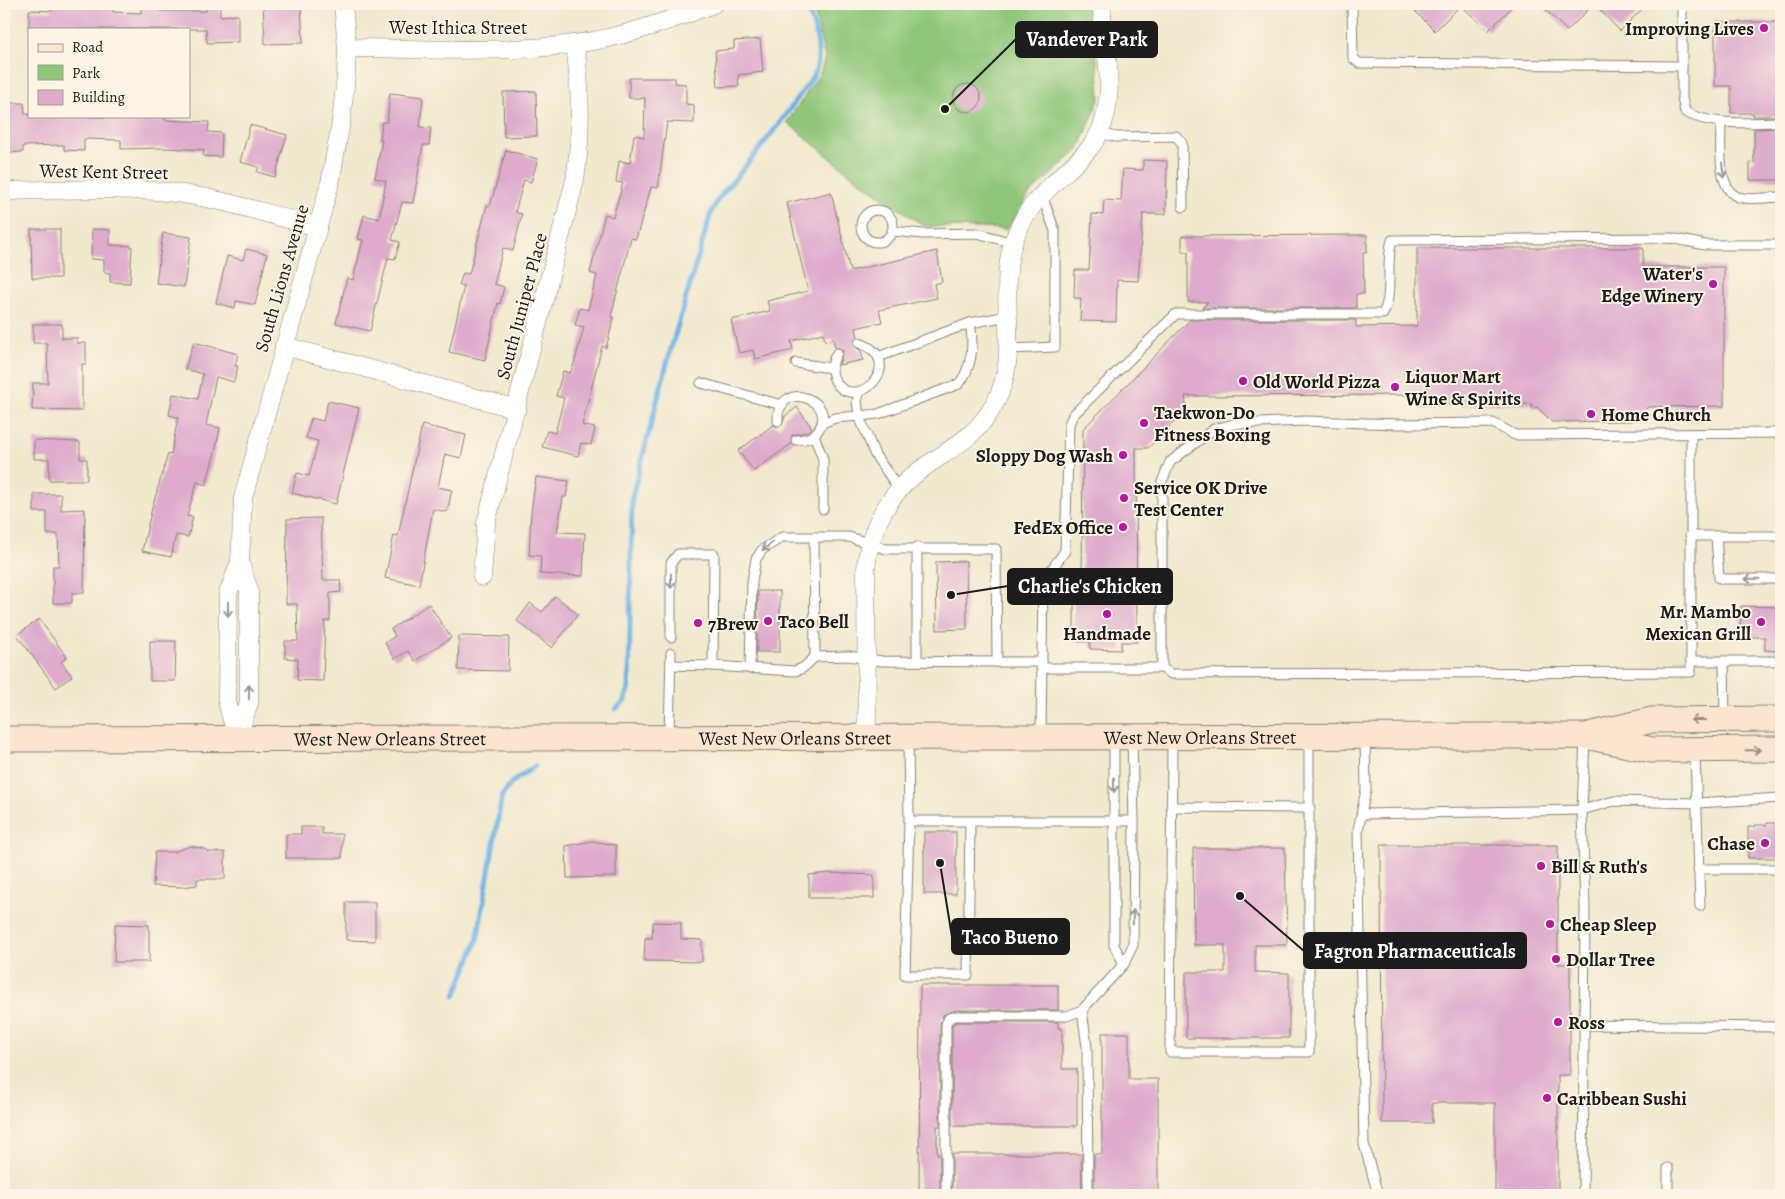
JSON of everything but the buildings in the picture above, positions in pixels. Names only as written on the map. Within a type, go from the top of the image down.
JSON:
[{"type":"main road","name":"West New Orleans Street","points":[[1586,736],[1652,720],[1781,719]]},
{"type":"main road","name":"West New Orleans Street","points":[[4,739],[1586,736],[1652,750],[1781,749]]},
{"type":"street","name":"South Lions Avenue","points":[[238,740],[227,701],[228,593],[240,562],[243,498],[330,183],[341,122],[347,48],[343,4]]},
{"type":"street","name":"West Ithica Street","points":[[347,48],[498,49],[575,44],[629,33],[713,4]]},
{"type":"street","points":[[867,738],[866,569],[869,545],[876,523],[898,489],[925,466],[969,438],[983,422],[996,402],[1004,380],[1008,349],[1010,260],[1013,243],[1028,210],[1041,193],[1089,149],[1099,133],[1104,117],[1108,94],[1101,4]]},
{"type":"street","name":"South Juniper Place","points":[[482,577],[486,523],[575,180],[580,143],[581,116],[575,44]]},
{"type":"street","name":"West Kent Street","points":[[4,191],[126,189],[169,192],[210,200],[318,227]]},
{"type":"street","points":[[284,346],[517,409]]},
{"type":"lane","points":[[1352,4],[1353,58],[1359,63],[1682,66]]},
{"type":"lane","points":[[1682,4],[1682,98],[1685,112],[1698,119],[1721,122],[1781,122]]},
{"type":"lane","points":[[1721,122],[1722,175],[1729,192],[1739,198],[1781,197]]},
{"type":"lane","points":[[1099,133],[1116,137],[1176,136],[1182,143],[1183,206]]},
{"type":"lane","points":[[1008,349],[1055,348],[1055,232],[1041,193]]},
{"type":"lane","points":[[892,231],[923,234],[977,233],[1013,243]]},
{"type":"lane","points":[[1041,737],[1043,581],[1065,552],[1069,424],[1073,415],[1176,314],[1383,314],[1388,304],[1388,255],[1392,240],[1671,238],[1705,245],[1781,245]]},
{"type":"lane","points":[[878,357],[970,323],[1008,316]]},
{"type":"lane","points":[[796,440],[808,439],[814,435],[822,423],[835,418],[878,414],[959,384],[965,376],[972,352],[973,338],[970,323]]},
{"type":"lane","points":[[837,352],[831,368],[837,384],[852,392],[860,392],[867,389],[878,379],[880,364],[874,350],[859,343]]},
{"type":"lane","points":[[796,363],[831,368]]},
{"type":"lane","points":[[701,383],[782,406]]},
{"type":"lane","points":[[860,392],[857,401],[859,416],[875,455],[898,489]]},
{"type":"lane","points":[[778,421],[782,406],[794,397],[809,398],[820,408],[822,423]]},
{"type":"lane","points":[[1162,668],[1162,482],[1170,462],[1214,429],[1234,424],[1305,421],[1399,424],[1493,422],[1516,436],[1691,436],[1781,433]]},
{"type":"lane","points":[[814,435],[823,459],[823,509]]},
{"type":"lane","points":[[671,665],[794,671],[803,668],[816,657],[849,656],[1042,665],[1162,668],[1171,674],[1691,672],[1691,436]]},
{"type":"lane","points":[[1690,536],[1781,536]]},
{"type":"lane","points":[[1716,536],[1719,578],[1723,580],[1781,579]]},
{"type":"lane","points":[[750,669],[752,581],[756,559],[766,546],[782,537],[849,538],[886,549],[917,547],[996,549],[997,662]]},
{"type":"lane","points":[[814,537],[816,657]]},
{"type":"lane","points":[[917,547],[917,660]]},
{"type":"lane","points":[[671,637],[671,563],[678,554],[714,554],[713,666]]},
{"type":"lane","points":[[669,738],[671,654]]},
{"type":"lane","points":[[1691,661],[1781,661]]},
{"type":"lane","points":[[1724,661],[1725,720]]},
{"type":"lane","points":[[1123,736],[1114,821],[1114,945],[1124,964]]},
{"type":"lane","points":[[946,1195],[946,1024],[949,1018],[956,1016],[1067,1016],[1082,1010],[1124,964],[1133,945],[1134,821],[1123,736]]},
{"type":"lane","points":[[1172,736],[1170,1052],[1309,1052],[1309,736]]},
{"type":"lane","points":[[1365,736],[1366,790],[1358,830],[1364,1144],[1378,1195]]},
{"type":"lane","points":[[1583,1195],[1582,810],[1586,736]]},
{"type":"lane","points":[[908,738],[909,821],[905,975],[968,975],[970,822]]},
{"type":"lane","points":[[1695,750],[1700,906]]},
{"type":"lane","points":[[1362,814],[1582,810],[1614,801],[1697,802],[1781,798]]},
{"type":"lane","points":[[1171,807],[1310,808]]},
{"type":"lane","points":[[909,821],[1134,821]]},
{"type":"lane","points":[[1698,870],[1778,869]]},
{"type":"lane","points":[[1082,1010],[1088,1047],[1088,1195]]},
{"type":"lane","points":[[1584,1025],[1781,1027]]},
{"type":"lane","points":[[1668,1168],[1668,1195]]},
{"type":"green space","points":[[813,4],[1092,4],[1100,97],[1079,149],[1030,193],[1007,229],[924,226],[851,175],[787,122],[820,74],[825,58]]},
{"type":"waterway","points":[[616,709],[625,701],[629,687],[632,497],[670,352],[711,213],[718,199],[780,122],[811,80],[816,70],[818,45],[814,27],[804,4]]},
{"type":"waterway","points":[[455,996],[477,941],[502,796],[511,783],[535,766]]},
{"type":"place","name":"Improving Lives","points":[[1764,28]]},
{"type":"place","name":"Vandever Park","points":[[945,109]]},
{"type":"place","name":"Water's Edge Winery","points":[[1713,284]]},
{"type":"place","name":"Old World Pizza","points":[[1243,381]]},
{"type":"place","name":"Liquor Mart Wine & Spirits","points":[[1395,387]]},
{"type":"place","name":"Home Church","points":[[1591,414]]},
{"type":"place","name":"Taekwon-Do Fitness Boxing","points":[[1144,423]]},
{"type":"place","name":"Sloppy Dog Wash","points":[[1123,455]]},
{"type":"place","name":"Service OK Drive Test Center","points":[[1124,498]]},
{"type":"place","name":"FedEx Office","points":[[1123,527]]},
{"type":"place","name":"Charlie's Chicken","points":[[951,595]]},
{"type":"place","name":"Handmade","points":[[1107,614]]},
{"type":"place","name":"Taco Bell","points":[[768,621]]},
{"type":"place","name":"Mr. Mambo Mexican Grill","points":[[1761,622]]},
{"type":"place","name":"7Brew","points":[[698,623]]},
{"type":"place","name":"Chase","points":[[1765,843]]},
{"type":"place","name":"Taco Bueno","points":[[940,863]]},
{"type":"place","name":"Bill & Ruth's","points":[[1541,866]]},
{"type":"place","name":"Fagron Pharmaceuticals","points":[[1240,896]]},
{"type":"place","name":"Cheap Sleep","points":[[1550,924]]},
{"type":"place","name":"Dollar Tree","points":[[1556,959]]},
{"type":"place","name":"Ross","points":[[1558,1022]]},
{"type":"place","name":"Caribbean Sushi","points":[[1547,1098]]}]
